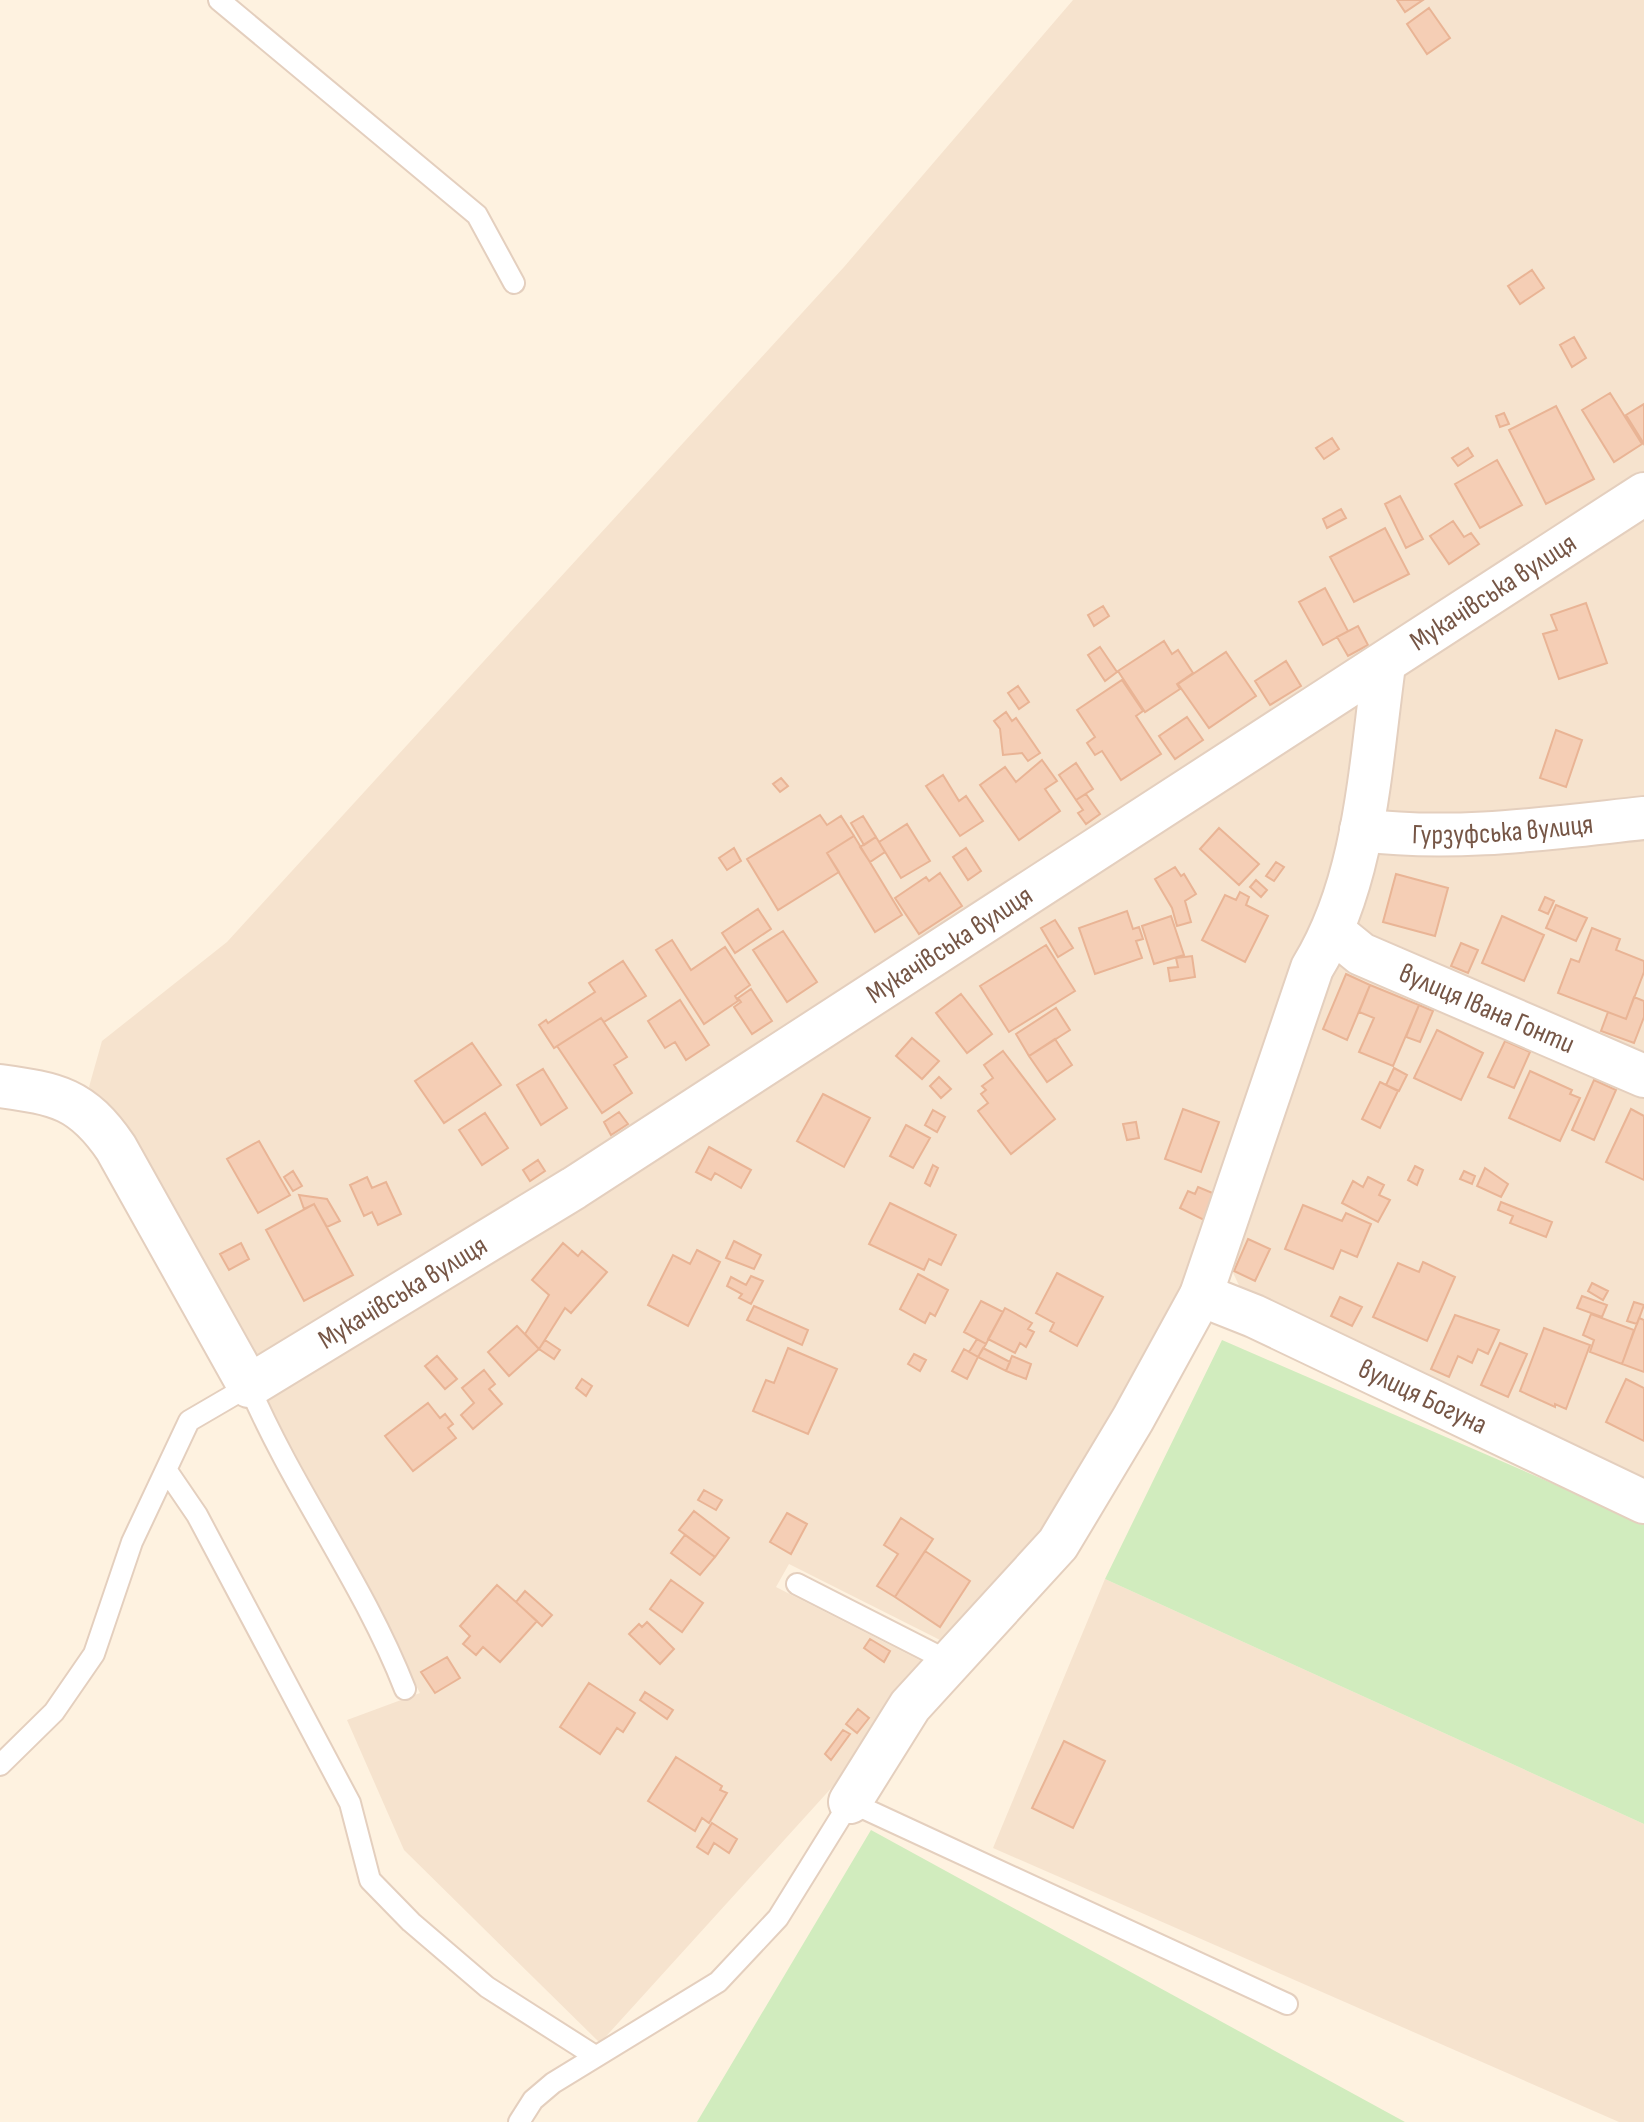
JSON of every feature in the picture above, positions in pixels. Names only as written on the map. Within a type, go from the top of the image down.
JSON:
[{"type":"street","name":"Мукачівська вулиця","points":[[249,1386],[574,1188],[1644,494]]},
{"type":"street","points":[[850,1802],[910,1706],[1058,1544],[1133,1419],[1201,1295],[1312,968],[1334,932],[1361,830],[1384,665]]},
{"type":"street","name":"Гурзуфська вулиця","points":[[1361,830],[1416,837],[1644,818]]},
{"type":"street","name":"вулиця Івана Гонти","points":[[1334,932],[1361,954],[1644,1076]]},
{"type":"street","points":[[0,1086],[56,1094],[98,1121],[249,1386]]},
{"type":"street","name":"вулиця Богуна","points":[[1201,1295],[1254,1316],[1644,1502]]},
{"type":"lane","points":[[219,0],[477,215],[514,283]]},
{"type":"lane","points":[[0,1765],[54,1712],[94,1654],[132,1542],[189,1421],[249,1386],[276,1448],[385,1637],[405,1689]]},
{"type":"lane","points":[[167,1471],[197,1515],[350,1803],[370,1880],[411,1922],[487,1987],[595,2056]]},
{"type":"lane","points":[[797,1584],[950,1662]]},
{"type":"lane","points":[[519,2122],[533,2100],[595,2056],[718,1982],[778,1918],[850,1802],[1287,2004]]},
{"type":"shaded area","points":[[1073,0],[1644,0],[1644,476],[262,1363],[89,1087],[102,1041],[227,942],[844,267]]},
{"type":"shaded area","points":[[1644,512],[1644,811],[1416,830],[1376,806],[1401,668]]},
{"type":"shaded area","points":[[1356,699],[1373,712],[1353,831],[1193,1292],[1049,1542],[950,1645],[789,1564],[776,1587],[931,1666],[874,1741],[600,2043],[404,1850],[347,1720],[420,1693],[356,1569],[281,1445],[265,1399]]},
{"type":"shaded area","points":[[1644,829],[1644,1066],[1369,947],[1355,922],[1370,846]]},
{"type":"shaded area","points":[[1353,962],[1644,1086],[1644,1494],[1246,1300],[1225,1256],[1323,966]]},
{"type":"shaded area","points":[[1105,1579],[1644,1824],[1644,2122],[1619,2122],[993,1848]]},
{"type":"green space","points":[[1222,1340],[1644,1523],[1644,1824],[1105,1579]]},
{"type":"green space","points":[[871,1830],[1405,2122],[697,2122]]},
{"type":"building","points":[[1397,0],[1423,0],[1405,12]]},
{"type":"building","points":[[1429,8],[1450,38],[1427,54],[1407,24]]},
{"type":"building","points":[[1532,270],[1544,288],[1520,304],[1508,286]]},
{"type":"building","points":[[1574,337],[1586,358],[1572,367],[1560,345]]},
{"type":"building","points":[[1610,393],[1642,444],[1614,462],[1582,410]]},
{"type":"building","points":[[1644,404],[1644,444],[1626,415]]},
{"type":"building","points":[[1556,406],[1594,479],[1546,504],[1509,430]]},
{"type":"building","points":[[1504,413],[1509,424],[1500,427],[1496,416]]},
{"type":"building","points":[[1332,438],[1339,449],[1324,459],[1316,448]]},
{"type":"building","points":[[1468,448],[1473,456],[1458,466],[1452,458]]},
{"type":"building","points":[[1497,460],[1522,505],[1480,528],[1455,484]]},
{"type":"building","points":[[1400,496],[1423,539],[1406,548],[1385,504]]},
{"type":"building","points":[[1341,509],[1346,518],[1327,528],[1323,519]]},
{"type":"building","points":[[1453,521],[1464,537],[1471,533],[1479,544],[1449,564],[1430,536]]},
{"type":"building","points":[[1385,528],[1409,574],[1354,602],[1330,557]]},
{"type":"building","points":[[1325,588],[1348,631],[1323,645],[1299,602]]},
{"type":"building","points":[[1586,603],[1607,663],[1559,679],[1543,634],[1557,630],[1551,615]]},
{"type":"building","points":[[1103,606],[1109,616],[1094,626],[1088,615]]},
{"type":"building","points":[[1358,626],[1368,645],[1348,656],[1337,637]]},
{"type":"building","points":[[1164,641],[1172,654],[1178,650],[1193,673],[1177,684],[1180,689],[1145,712],[1118,671]]},
{"type":"building","points":[[1100,647],[1117,672],[1105,681],[1088,655]]},
{"type":"building","points":[[1226,652],[1256,696],[1209,728],[1178,684]]},
{"type":"building","points":[[1286,661],[1301,686],[1270,705],[1255,681]]},
{"type":"building","points":[[1122,680],[1143,711],[1136,716],[1161,754],[1121,780],[1102,751],[1095,755],[1087,743],[1095,737],[1077,710]]},
{"type":"building","points":[[1018,686],[1029,702],[1019,709],[1008,693]]},
{"type":"building","points":[[1006,712],[1012,721],[1016,718],[1040,753],[1028,761],[1022,753],[1003,755],[1000,729],[994,721]]},
{"type":"building","points":[[1187,717],[1203,740],[1175,759],[1159,736]]},
{"type":"building","points":[[1556,730],[1582,740],[1566,787],[1540,778]]},
{"type":"building","points":[[1042,760],[1057,781],[1045,789],[1060,811],[1019,840],[980,785],[1005,767],[1016,782]]},
{"type":"building","points":[[1076,763],[1093,789],[1076,800],[1059,775]]},
{"type":"building","points":[[943,775],[959,801],[966,796],[983,821],[960,836],[926,786]]},
{"type":"building","points":[[781,778],[788,786],[780,792],[773,784]]},
{"type":"building","points":[[1086,794],[1100,814],[1086,824],[1078,813],[1083,810],[1076,800]]},
{"type":"building","points":[[820,815],[827,825],[841,816],[854,836],[827,853],[839,872],[778,910],[747,859]]},
{"type":"building","points":[[863,816],[876,837],[864,845],[851,823]]},
{"type":"building","points":[[907,824],[930,861],[901,878],[879,842]]},
{"type":"building","points":[[1219,828],[1259,864],[1239,885],[1200,849]]},
{"type":"building","points":[[854,836],[902,915],[875,932],[827,853]]},
{"type":"building","points":[[876,837],[885,852],[870,862],[860,847]]},
{"type":"building","points":[[734,848],[741,861],[727,870],[719,858]]},
{"type":"building","points":[[966,848],[981,871],[968,880],[953,857]]},
{"type":"building","points":[[1276,862],[1284,867],[1274,881],[1266,876]]},
{"type":"building","points":[[1175,867],[1181,876],[1184,874],[1196,894],[1185,901],[1191,922],[1177,926],[1172,908],[1155,879]]},
{"type":"building","points":[[940,873],[962,906],[919,934],[895,898],[926,877],[929,881]]},
{"type":"building","points":[[1396,874],[1448,888],[1435,936],[1383,922]]},
{"type":"building","points":[[1256,880],[1267,890],[1261,897],[1250,887]]},
{"type":"building","points":[[1240,892],[1249,897],[1246,905],[1268,916],[1245,962],[1202,940],[1225,895],[1236,900]]},
{"type":"building","points":[[1545,897],[1554,901],[1548,914],[1539,910]]},
{"type":"building","points":[[1556,905],[1587,918],[1576,941],[1546,928]]},
{"type":"building","points":[[758,909],[771,929],[735,953],[722,933]]},
{"type":"building","points":[[1127,911],[1133,929],[1139,927],[1143,939],[1136,941],[1142,958],[1095,974],[1079,928]]},
{"type":"building","points":[[1171,916],[1184,955],[1154,964],[1142,926]]},
{"type":"building","points":[[1502,916],[1544,935],[1524,981],[1482,963]]},
{"type":"building","points":[[1055,920],[1073,948],[1058,957],[1041,928]]},
{"type":"building","points":[[1592,928],[1620,939],[1616,950],[1644,961],[1644,972],[1626,1019],[1558,993],[1571,959],[1579,962]]},
{"type":"building","points":[[783,931],[817,982],[787,1002],[753,950]]},
{"type":"building","points":[[672,940],[691,970],[725,947],[750,985],[735,996],[738,1001],[704,1024],[656,950]]},
{"type":"building","points":[[1461,943],[1478,950],[1468,973],[1451,966]]},
{"type":"building","points":[[1046,945],[1075,991],[1009,1032],[980,986]]},
{"type":"building","points":[[1192,956],[1195,977],[1170,981],[1168,968],[1178,967],[1176,958]]},
{"type":"building","points":[[623,961],[646,996],[604,1022],[601,1018],[554,1048],[539,1025],[546,1020],[548,1023],[595,992],[589,983]]},
{"type":"building","points":[[1346,974],[1370,985],[1347,1040],[1323,1029]]},
{"type":"building","points":[[1370,985],[1419,1005],[1393,1066],[1359,1052],[1374,1018],[1359,1012]]},
{"type":"building","points":[[751,989],[772,1021],[752,1034],[734,1007],[741,1002],[738,998]]},
{"type":"building","points":[[961,994],[992,1034],[967,1053],[936,1013]]},
{"type":"building","points":[[1634,997],[1644,1001],[1644,1017],[1634,1043],[1601,1031],[1608,1012],[1626,1019]]},
{"type":"building","points":[[680,1000],[709,1045],[686,1060],[675,1042],[665,1048],[648,1021]]},
{"type":"building","points":[[1419,1005],[1433,1011],[1420,1042],[1406,1037]]},
{"type":"building","points":[[1056,1008],[1070,1030],[1029,1056],[1016,1034]]},
{"type":"building","points":[[601,1018],[627,1057],[614,1065],[632,1093],[602,1113],[557,1046]]},
{"type":"building","points":[[1437,1030],[1483,1053],[1461,1100],[1414,1078]]},
{"type":"building","points":[[912,1038],[939,1061],[922,1079],[896,1056]]},
{"type":"building","points":[[1055,1039],[1072,1065],[1047,1082],[1029,1056]]},
{"type":"building","points":[[1505,1041],[1530,1052],[1514,1088],[1488,1077]]},
{"type":"building","points":[[472,1043],[501,1085],[444,1123],[415,1081]]},
{"type":"building","points":[[1003,1051],[1055,1119],[1011,1154],[978,1111],[988,1103],[981,1094],[986,1090],[982,1086],[993,1078],[984,1065]]},
{"type":"building","points":[[1394,1068],[1407,1075],[1399,1091],[1386,1085]]},
{"type":"building","points":[[543,1069],[567,1108],[541,1125],[517,1085]]},
{"type":"building","points":[[1530,1071],[1572,1090],[1570,1094],[1580,1098],[1560,1141],[1509,1118]]},
{"type":"building","points":[[939,1077],[951,1089],[941,1098],[930,1086]]},
{"type":"building","points":[[1594,1080],[1616,1090],[1594,1140],[1572,1130]]},
{"type":"building","points":[[1380,1082],[1398,1091],[1380,1128],[1362,1119]]},
{"type":"building","points":[[823,1094],[870,1118],[844,1167],[797,1141]]},
{"type":"building","points":[[1183,1109],[1219,1122],[1201,1172],[1165,1159]]},
{"type":"building","points":[[1631,1109],[1644,1116],[1644,1180],[1606,1162]]},
{"type":"building","points":[[933,1110],[945,1117],[937,1132],[925,1125]]},
{"type":"building","points":[[619,1112],[628,1124],[611,1135],[604,1122]]},
{"type":"building","points":[[485,1113],[508,1148],[482,1165],[459,1130]]},
{"type":"building","points":[[1136,1122],[1139,1138],[1127,1140],[1123,1124]]},
{"type":"building","points":[[906,1125],[930,1138],[913,1168],[890,1156]]},
{"type":"building","points":[[259,1141],[290,1195],[258,1213],[227,1159]]},
{"type":"building","points":[[709,1147],[751,1170],[741,1188],[715,1173],[711,1180],[696,1172]]},
{"type":"building","points":[[538,1160],[545,1171],[530,1181],[523,1170]]},
{"type":"building","points":[[933,1165],[938,1168],[930,1186],[925,1183]]},
{"type":"building","points":[[1415,1166],[1423,1170],[1417,1185],[1408,1180]]},
{"type":"building","points":[[1485,1168],[1508,1184],[1501,1197],[1477,1186]]},
{"type":"building","points":[[293,1171],[302,1186],[293,1191],[284,1177]]},
{"type":"building","points":[[1464,1171],[1475,1176],[1472,1184],[1460,1179]]},
{"type":"building","points":[[367,1177],[372,1188],[386,1182],[401,1214],[378,1225],[372,1212],[364,1216],[350,1185]]},
{"type":"building","points":[[1368,1177],[1384,1185],[1379,1195],[1390,1200],[1378,1222],[1342,1203],[1353,1181],[1363,1187]]},
{"type":"building","points":[[1198,1187],[1215,1194],[1204,1220],[1180,1208],[1188,1191],[1195,1194]]},
{"type":"building","points":[[299,1195],[327,1199],[340,1221],[327,1227],[314,1204],[304,1209]]},
{"type":"building","points":[[1501,1202],[1552,1222],[1546,1237],[1510,1223],[1513,1216],[1498,1210]]},
{"type":"building","points":[[890,1203],[956,1235],[941,1265],[929,1259],[924,1270],[869,1244]]},
{"type":"building","points":[[314,1204],[353,1275],[304,1301],[266,1230]]},
{"type":"building","points":[[1303,1205],[1342,1221],[1346,1213],[1371,1224],[1357,1257],[1341,1250],[1333,1269],[1285,1249]]},
{"type":"building","points":[[1248,1239],[1270,1249],[1255,1281],[1234,1271]]},
{"type":"building","points":[[734,1241],[761,1255],[754,1269],[726,1258]]},
{"type":"building","points":[[241,1243],[249,1259],[229,1270],[220,1254]]},
{"type":"building","points":[[563,1243],[578,1256],[582,1251],[607,1272],[571,1313],[565,1308],[539,1349],[525,1334],[549,1295],[532,1280]]},
{"type":"building","points":[[697,1250],[720,1262],[688,1326],[648,1305],[673,1255],[690,1264]]},
{"type":"building","points":[[1423,1262],[1455,1277],[1427,1341],[1373,1317],[1398,1263],[1419,1272]]},
{"type":"building","points":[[1057,1273],[1103,1297],[1077,1346],[1050,1331],[1054,1323],[1036,1313]]},
{"type":"building","points":[[918,1274],[948,1290],[935,1316],[930,1313],[925,1323],[900,1309]]},
{"type":"building","points":[[751,1276],[763,1281],[751,1304],[739,1298],[742,1294],[727,1286],[731,1277],[746,1285]]},
{"type":"building","points":[[1592,1283],[1608,1291],[1603,1300],[1588,1291]]},
{"type":"building","points":[[1582,1296],[1607,1305],[1602,1317],[1577,1308]]},
{"type":"building","points":[[1340,1297],[1362,1307],[1352,1326],[1331,1316]]},
{"type":"building","points":[[981,1301],[1003,1312],[986,1344],[964,1332]]},
{"type":"building","points":[[1634,1302],[1644,1305],[1637,1324],[1627,1321]]},
{"type":"building","points":[[754,1306],[808,1330],[802,1345],[747,1320]]},
{"type":"building","points":[[1005,1308],[1032,1323],[1028,1329],[1034,1332],[1026,1347],[1020,1343],[1015,1353],[988,1339]]},
{"type":"building","points":[[1591,1314],[1634,1330],[1622,1364],[1590,1352],[1594,1340],[1583,1335]]},
{"type":"building","points":[[1455,1315],[1499,1330],[1488,1354],[1478,1349],[1472,1363],[1458,1356],[1449,1377],[1431,1369]]},
{"type":"building","points":[[1639,1318],[1644,1320],[1644,1372],[1622,1364]]},
{"type":"building","points":[[517,1326],[539,1349],[509,1376],[488,1352]]},
{"type":"building","points":[[1544,1328],[1590,1345],[1566,1409],[1520,1391]]},
{"type":"building","points":[[977,1339],[986,1344],[978,1357],[969,1352]]},
{"type":"building","points":[[545,1340],[560,1350],[554,1359],[539,1349]]},
{"type":"building","points":[[1500,1343],[1527,1354],[1508,1397],[1481,1385]]},
{"type":"building","points":[[788,1348],[837,1369],[808,1434],[753,1411],[766,1380],[774,1383]]},
{"type":"building","points":[[983,1348],[1010,1362],[1006,1371],[978,1357]]},
{"type":"building","points":[[964,1349],[978,1357],[967,1379],[952,1371]]},
{"type":"building","points":[[914,1354],[926,1360],[920,1371],[908,1364]]},
{"type":"building","points":[[437,1356],[457,1379],[445,1389],[425,1366]]},
{"type":"building","points":[[1012,1356],[1031,1364],[1026,1379],[1006,1371]]},
{"type":"building","points":[[484,1370],[495,1384],[489,1389],[502,1404],[473,1429],[461,1415],[474,1403],[462,1388]]},
{"type":"building","points":[[582,1379],[592,1386],[586,1396],[576,1388]]},
{"type":"building","points":[[1626,1379],[1644,1388],[1644,1441],[1606,1422]]},
{"type":"building","points":[[428,1403],[440,1418],[445,1414],[453,1424],[448,1428],[456,1438],[413,1471],[385,1436]]},
{"type":"building","points":[[704,1490],[722,1500],[716,1510],[698,1500]]},
{"type":"building","points":[[694,1511],[729,1538],[715,1557],[679,1530]]},
{"type":"building","points":[[787,1513],[807,1524],[791,1554],[770,1542]]},
{"type":"building","points":[[901,1518],[933,1539],[895,1597],[877,1586],[898,1554],[884,1545]]},
{"type":"building","points":[[685,1535],[715,1557],[700,1575],[671,1553]]},
{"type":"building","points":[[925,1551],[970,1581],[940,1627],[895,1597]]},
{"type":"building","points":[[671,1580],[703,1603],[682,1632],[650,1609]]},
{"type":"building","points":[[497,1585],[537,1621],[500,1662],[483,1647],[476,1655],[463,1644],[470,1636],[460,1626]]},
{"type":"building","points":[[525,1591],[552,1615],[542,1626],[516,1602]]},
{"type":"building","points":[[647,1622],[674,1649],[660,1664],[629,1634],[639,1624],[642,1627]]},
{"type":"building","points":[[870,1639],[890,1651],[884,1662],[864,1648]]},
{"type":"building","points":[[447,1657],[460,1678],[435,1693],[421,1672]]},
{"type":"building","points":[[589,1683],[635,1713],[623,1732],[617,1728],[600,1754],[560,1727]]},
{"type":"building","points":[[645,1692],[673,1710],[667,1719],[640,1700]]},
{"type":"building","points":[[858,1709],[869,1718],[857,1733],[846,1724]]},
{"type":"building","points":[[843,1730],[850,1734],[831,1760],[825,1754]]},
{"type":"building","points":[[1064,1741],[1105,1761],[1073,1828],[1032,1808]]},
{"type":"building","points":[[676,1757],[722,1786],[720,1790],[727,1793],[709,1823],[702,1818],[695,1831],[648,1801]]},
{"type":"building","points":[[712,1823],[737,1839],[729,1853],[714,1843],[708,1854],[697,1847]]}]
